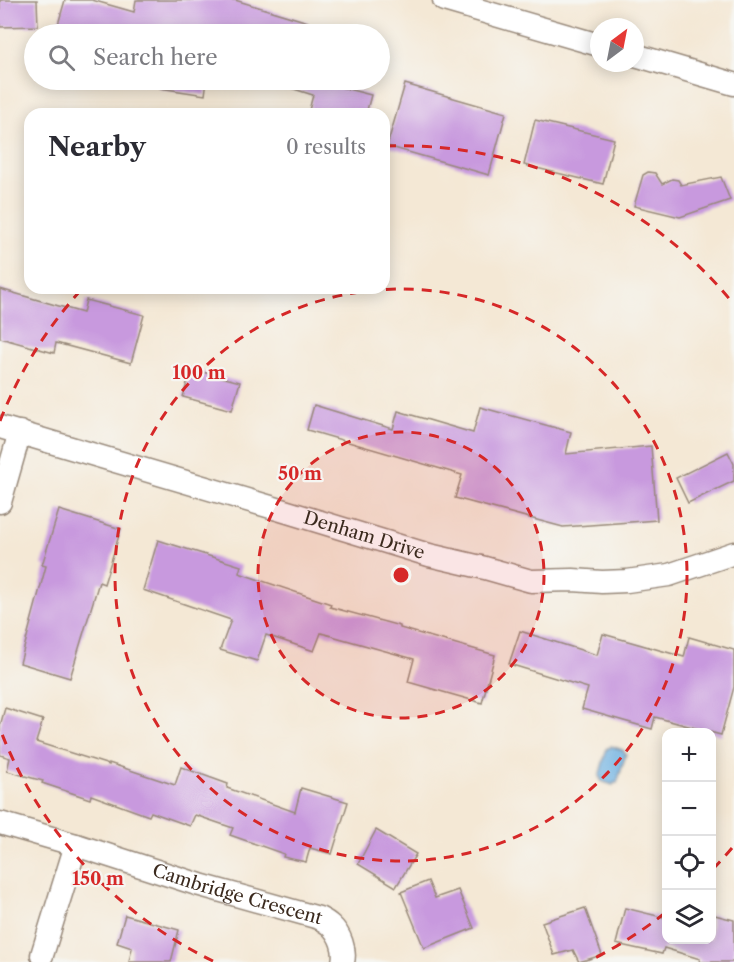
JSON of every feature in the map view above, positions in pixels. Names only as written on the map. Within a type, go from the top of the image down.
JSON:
[{"type":"street","points":[[444,0],[590,42]]},
{"type":"street","points":[[644,58],[734,84]]},
{"type":"street","points":[[0,502],[10,430]]},
{"type":"street","name":"Denham Drive","points":[[10,430],[429,555],[531,581],[627,581],[669,575],[734,553]]},
{"type":"street","name":"Cambridge Crescent","points":[[0,823],[200,885],[319,918],[331,925],[340,938],[343,962]]},
{"type":"street","points":[[42,955],[76,845]]},
{"type":"water","points":[[611,746],[623,750],[626,754],[617,783],[613,785],[601,781],[599,777],[607,748]]},
{"type":"building","points":[[0,0],[37,0],[38,24],[0,27]]},
{"type":"building","points":[[65,0],[92,0],[134,12],[136,0],[235,0],[308,22],[307,24],[58,24]]},
{"type":"building","points":[[405,84],[506,113],[489,175],[390,147],[390,136]]},
{"type":"building","points":[[173,90],[206,90],[205,95]]},
{"type":"building","points":[[297,90],[352,90],[371,95],[368,108],[310,108],[313,95]]},
{"type":"building","points":[[535,120],[614,139],[603,184],[524,165]]},
{"type":"building","points":[[648,172],[655,173],[662,184],[672,179],[678,180],[681,185],[721,177],[730,200],[680,217],[634,206],[643,175]]},
{"type":"building","points":[[0,289],[83,313],[86,300],[144,315],[131,363],[56,343],[54,353],[0,338]]},
{"type":"building","points":[[191,369],[240,382],[232,410],[183,397]]},
{"type":"building","points":[[314,405],[393,429],[398,411],[473,433],[480,407],[571,432],[566,454],[651,446],[657,520],[563,527],[455,498],[462,475],[307,430]]},
{"type":"building","points":[[728,452],[734,464],[734,481],[688,503],[676,478]]},
{"type":"building","points":[[59,510],[121,529],[104,584],[99,582],[70,678],[20,663],[46,566],[42,565]]},
{"type":"building","points":[[158,540],[241,566],[239,573],[331,604],[330,607],[495,655],[482,703],[408,682],[414,659],[321,633],[314,651],[266,635],[257,661],[220,650],[231,620],[143,590]]},
{"type":"building","points":[[520,631],[597,655],[603,634],[684,657],[689,637],[734,650],[734,687],[721,735],[716,734],[716,728],[695,728],[655,717],[652,729],[582,709],[588,688],[509,664]]},
{"type":"building","points":[[5,708],[43,720],[36,742],[175,785],[181,767],[228,784],[227,788],[295,812],[301,788],[348,802],[332,854],[310,848],[306,862],[283,857],[284,854],[230,835],[233,828],[195,815],[190,826],[151,812],[149,816],[91,795],[90,799],[42,783],[43,781],[7,771],[10,758],[0,755],[0,726]]},
{"type":"building","points":[[376,830],[416,854],[396,887],[358,864]]},
{"type":"building","points":[[428,881],[435,898],[458,890],[474,928],[424,948],[401,892]]},
{"type":"building","points":[[585,908],[602,955],[579,962],[573,950],[554,955],[542,922]]},
{"type":"building","points":[[625,908],[662,917],[662,944],[716,944],[716,915],[734,920],[734,962],[699,962],[700,959],[664,948],[662,954],[616,944]]},
{"type":"building","points":[[125,915],[179,930],[171,962],[129,962],[132,948],[117,943]]}]
